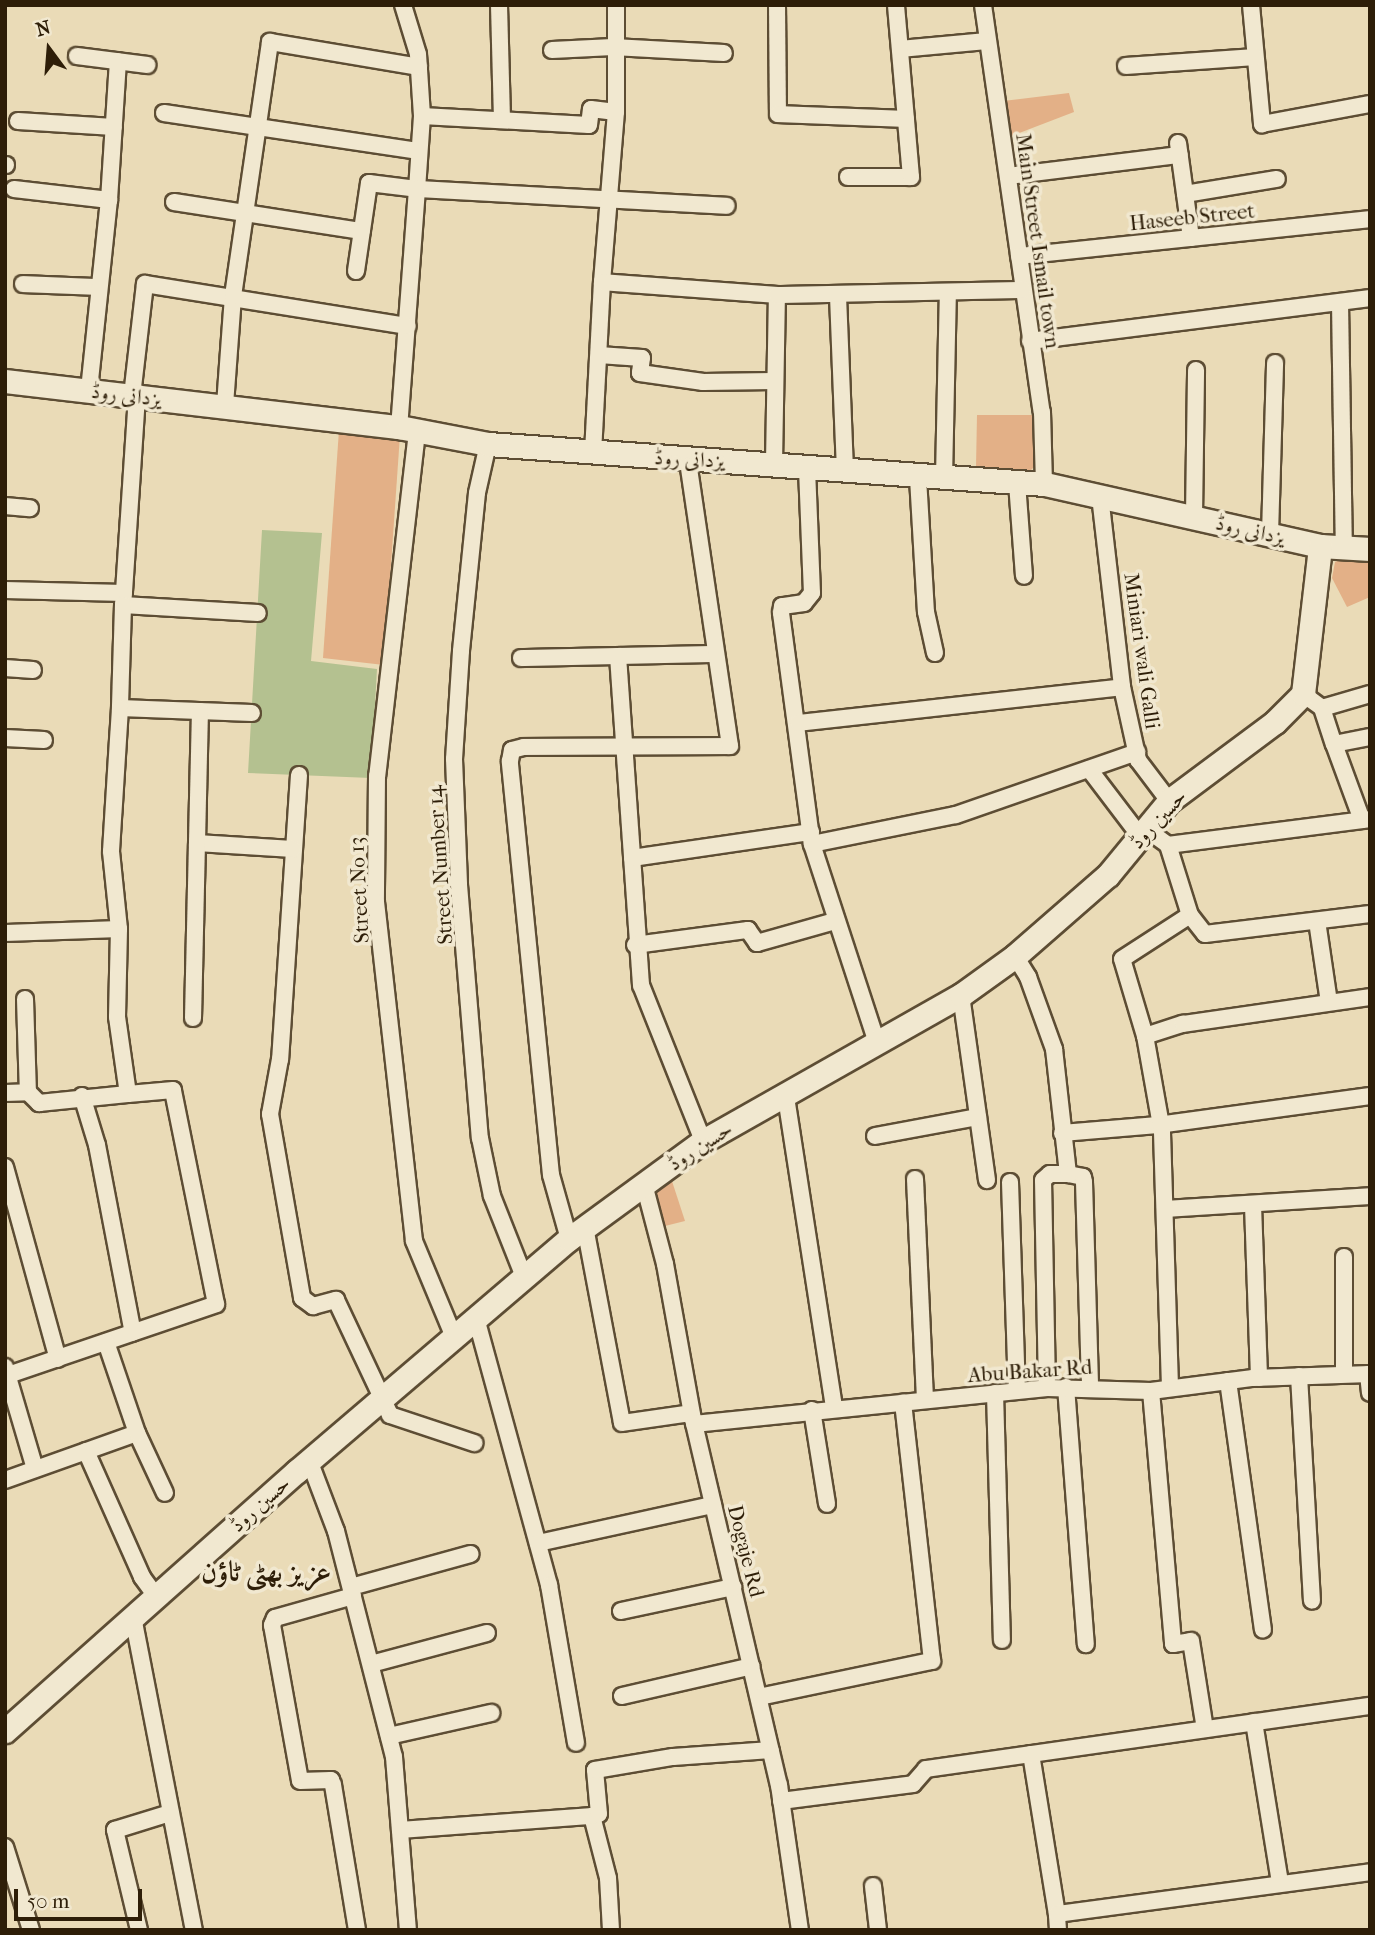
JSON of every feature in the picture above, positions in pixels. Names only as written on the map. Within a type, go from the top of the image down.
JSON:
[{"type":"street","name":"Street No 13","points":[[403,5],[419,67],[422,116],[408,326],[408,429],[377,776],[376,902],[414,1241],[454,1337]]},
{"type":"street","points":[[499,5],[502,121]]},
{"type":"street","points":[[593,453],[606,203],[616,112],[613,47],[616,5]]},
{"type":"street","points":[[777,5],[778,114],[906,119]]},
{"type":"street","points":[[848,177],[911,177],[897,5]]},
{"type":"street","name":"Main Street Ismail town","points":[[983,5],[1042,412],[1044,484]]},
{"type":"street","points":[[1251,5],[1262,124],[1370,104]]},
{"type":"street","points":[[900,48],[987,41]]},
{"type":"street","points":[[225,405],[233,296],[270,42],[419,67]]},
{"type":"street","points":[[552,50],[613,47],[724,53]]},
{"type":"street","points":[[77,56],[147,65]]},
{"type":"street","points":[[1126,66],[1255,57]]},
{"type":"street","points":[[89,390],[109,200],[118,61]]},
{"type":"street","points":[[422,116],[589,125],[591,109],[616,112]]},
{"type":"street","points":[[164,113],[419,151]]},
{"type":"street","points":[[18,121],[114,127]]},
{"type":"street","points":[[1007,176],[1179,149],[1191,238]]},
{"type":"street","points":[[1185,194],[1277,179]]},
{"type":"street","points":[[356,271],[369,183],[606,203],[727,206]]},
{"type":"street","points":[[14,189],[109,200]]},
{"type":"street","points":[[174,202],[362,231]]},
{"type":"street","name":"Haseeb Street","points":[[1019,256],[1370,219]]},
{"type":"street","points":[[602,282],[777,295],[838,296],[1023,290]]},
{"type":"street","points":[[23,284],[99,287]]},
{"type":"street","points":[[128,1094],[117,1017],[119,929],[110,809],[120,708],[134,396],[145,284],[408,326]]},
{"type":"street","points":[[944,478],[948,293]]},
{"type":"street","points":[[774,463],[777,295]]},
{"type":"street","points":[[838,296],[845,473]]},
{"type":"street","points":[[1030,341],[1370,298]]},
{"type":"street","points":[[1340,302],[1344,548]]},
{"type":"street","points":[[599,355],[642,358],[640,373],[703,382],[774,381]]},
{"type":"street","points":[[1270,534],[1275,363]]},
{"type":"street","points":[[1194,517],[1196,370]]},
{"type":"street","name":"یزدانی روڈ","points":[[5,381],[225,405],[408,429],[488,444],[688,460],[774,463],[845,473],[1044,484],[1320,546],[1370,549]]},
{"type":"street","name":"Street Number 14","points":[[488,444],[477,493],[454,759],[459,885],[480,1138],[492,1196],[524,1278]]},
{"type":"street","points":[[577,1233],[551,1175],[510,761],[512,750],[524,747],[730,746],[688,460]]},
{"type":"street","points":[[807,469],[812,593],[804,603],[782,607],[781,613],[798,723],[811,838],[835,921],[877,1043]]},
{"type":"street","points":[[918,478],[926,612],[935,653]]},
{"type":"street","points":[[1017,483],[1024,576]]},
{"type":"street","name":"Miniari wali Galli","points":[[1100,496],[1122,687],[1137,752],[1168,801]]},
{"type":"street","points":[[5,506],[30,508]]},
{"type":"street","points":[[1089,769],[1143,832],[1168,845],[1366,820],[1322,708],[1303,694],[1320,546]]},
{"type":"street","points":[[5,590],[258,613]]},
{"type":"street","points":[[520,658],[715,654]]},
{"type":"street","points":[[618,656],[632,858],[635,945],[641,985],[703,1140]]},
{"type":"street","points":[[5,668],[33,670]]},
{"type":"street","points":[[798,723],[1122,687]]},
{"type":"street","name":"حسین روڈ","points":[[5,1731],[309,1460],[577,1233],[703,1140],[786,1097],[961,995],[1015,956],[1108,875],[1168,801],[1275,722],[1303,694]]},
{"type":"street","points":[[1322,708],[1370,694]]},
{"type":"street","points":[[120,708],[252,713]]},
{"type":"street","points":[[193,1018],[200,711]]},
{"type":"street","points":[[1334,744],[1370,737]]},
{"type":"street","points":[[5,738],[44,740]]},
{"type":"street","points":[[632,858],[811,838],[956,815],[1137,752]]},
{"type":"street","points":[[299,775],[280,1059],[270,1114],[302,1298],[313,1306],[336,1300],[381,1399],[394,1417],[474,1443]]},
{"type":"street","points":[[197,843],[293,849]]},
{"type":"street","points":[[1168,845],[1190,915],[1205,934],[1370,914]]},
{"type":"street","points":[[1170,1387],[1165,1209],[1158,1125],[1145,1036],[1122,959],[1190,915]]},
{"type":"street","points":[[1317,920],[1329,1002]]},
{"type":"street","points":[[635,945],[748,930],[757,943],[835,921]]},
{"type":"street","points":[[5,933],[119,929]]},
{"type":"street","points":[[1015,956],[1028,977],[1054,1049],[1068,1174]]},
{"type":"street","points":[[961,995],[987,1180]]},
{"type":"street","points":[[1145,1036],[1183,1024],[1370,997]]},
{"type":"street","points":[[25,999],[27,1092]]},
{"type":"street","points":[[5,1093],[27,1092],[39,1103],[82,1096],[173,1090],[216,1297],[216,1304],[208,1309],[58,1359],[6,1373],[35,1469]]},
{"type":"street","points":[[82,1096],[97,1145],[134,1333]]},
{"type":"street","points":[[786,1097],[834,1407]]},
{"type":"street","points":[[1062,1133],[1158,1125],[1370,1097]]},
{"type":"street","points":[[875,1136],[978,1117]]},
{"type":"street","points":[[5,1167],[58,1359]]},
{"type":"street","points":[[1047,1388],[1043,1181],[1050,1174],[1083,1177],[1084,1182],[1090,1386]]},
{"type":"street","points":[[915,1178],[925,1400]]},
{"type":"street","points":[[1010,1182],[1017,1391]]},
{"type":"street","name":"Dogaje Rd","points":[[644,1184],[665,1264],[693,1419],[771,1750],[800,1930]]},
{"type":"street","points":[[1165,1209],[1370,1196]]},
{"type":"street","points":[[1253,1205],[1259,1378]]},
{"type":"street","name":"Abu Bakar Rd","points":[[577,1233],[622,1423],[903,1403],[1047,1388],[1090,1386],[1152,1391],[1259,1378],[1369,1374]]},
{"type":"street","points":[[1344,1257],[1344,1373]]},
{"type":"street","points":[[476,1318],[538,1543],[576,1743]]},
{"type":"street","points":[[106,1342],[137,1433],[165,1493]]},
{"type":"street","points":[[1369,1374],[1370,1393]]},
{"type":"street","points":[[1299,1376],[1312,1601]]},
{"type":"street","points":[[1228,1381],[1263,1630]]},
{"type":"street","points":[[1066,1387],[1086,1644]]},
{"type":"street","points":[[1152,1391],[1173,1644],[1191,1642],[1205,1730]]},
{"type":"street","points":[[995,1393],[1002,1640]]},
{"type":"street","points":[[759,1697],[932,1661],[903,1403]]},
{"type":"street","points":[[811,1410],[827,1504]]},
{"type":"street","points":[[5,1480],[137,1433]]},
{"type":"street","points":[[86,1451],[142,1577],[156,1596]]},
{"type":"street","points":[[309,1460],[336,1531],[389,1736],[408,1930]]},
{"type":"street","points":[[538,1543],[713,1505]]},
{"type":"street","points":[[357,1930],[333,1785],[331,1780],[300,1781],[272,1625],[275,1618],[471,1554]]},
{"type":"street","points":[[621,1611],[733,1587]]},
{"type":"street","points":[[133,1617],[194,1930]]},
{"type":"street","points":[[371,1664],[487,1633]]},
{"type":"street","points":[[622,1696],[752,1666]]},
{"type":"street","points":[[781,1801],[913,1784],[926,1769],[1370,1706]]},
{"type":"street","points":[[389,1736],[491,1713]]},
{"type":"street","points":[[1254,1723],[1280,1882]]},
{"type":"street","points":[[400,1830],[592,1816],[599,1814],[595,1770],[673,1757],[771,1750]]},
{"type":"street","points":[[1031,1754],[1058,1922],[1280,1882],[1370,1872]]},
{"type":"street","points":[[139,1930],[116,1830],[170,1813]]},
{"type":"street","points":[[592,1816],[608,1878],[611,1930]]},
{"type":"street","points":[[5,1847],[31,1930]]},
{"type":"street","points":[[873,1886],[878,1930]]},
{"type":"green space","points":[[262,530],[322,533],[311,661],[377,669],[371,778],[248,773]]},
{"type":"building","points":[[1069,93],[1074,112],[1009,137],[1003,101]]},
{"type":"building","points":[[977,415],[1035,415],[1036,465],[1024,477],[976,467]]},
{"type":"building","points":[[339,430],[400,435],[384,665],[323,658]]},
{"type":"building","points":[[1343,559],[1370,560],[1370,597],[1347,607],[1332,578],[1335,562]]},
{"type":"building","points":[[669,1172],[685,1221],[661,1227],[648,1185]]},
{"type":"district","name":"عزیز بھٹی ٹاؤن","points":[[266,1572]]}]
